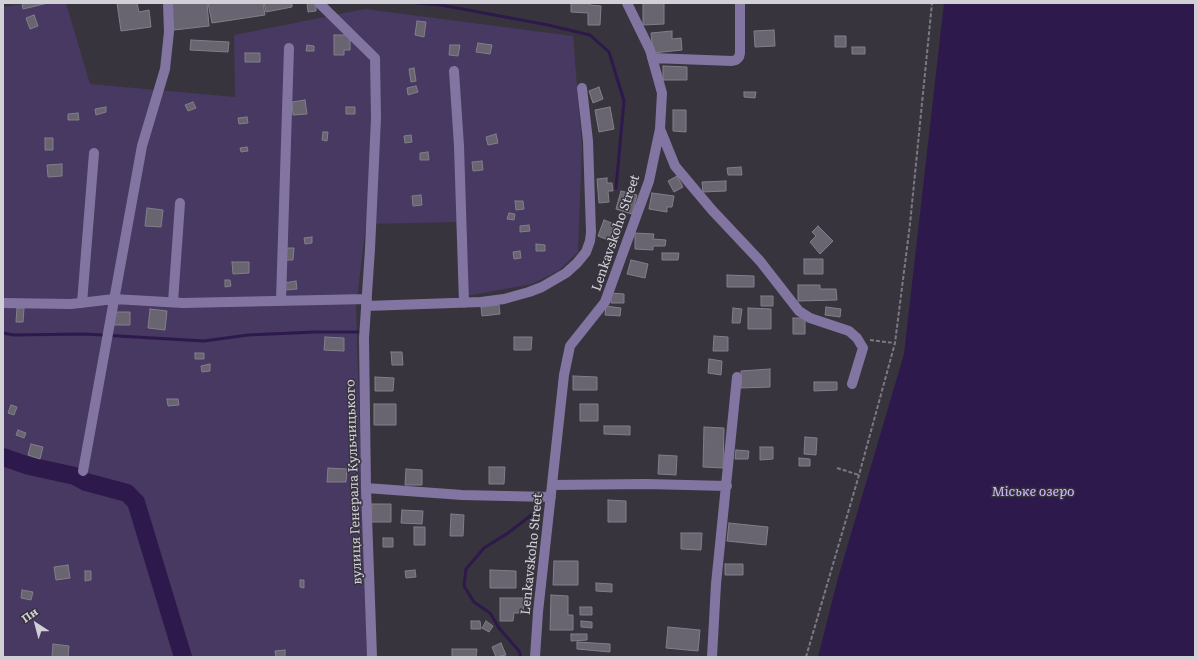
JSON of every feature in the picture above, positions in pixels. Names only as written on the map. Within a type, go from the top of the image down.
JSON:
[{"type":"street","points":[[83,471],[142,146],[165,70],[169,32],[168,3]]},
{"type":"street","name":"вулиця Генерала Кульчицького","points":[[319,3],[375,58],[376,118],[364,338],[366,488],[372,657]]},
{"type":"street","name":"Lenkavskoho Street","points":[[535,657],[538,612],[552,497],[564,375],[570,346],[605,302],[649,181],[660,129],[662,93],[650,50],[627,3]]},
{"type":"street","points":[[652,58],[736,60],[740,53],[740,3]]},
{"type":"street","points":[[281,300],[289,48]]},
{"type":"street","points":[[454,71],[459,146],[464,303]]},
{"type":"street","points":[[3,303],[82,303],[114,299],[173,302],[281,300],[366,303],[464,303],[504,299],[529,292],[542,287],[566,273],[586,252],[590,240],[588,141],[582,88]]},
{"type":"street","points":[[660,129],[675,166],[712,210],[760,261],[799,311],[810,318],[849,331],[857,338],[863,348],[852,384]]},
{"type":"street","points":[[82,303],[94,153]]},
{"type":"street","points":[[173,302],[180,203]]},
{"type":"street","points":[[712,657],[716,584],[737,377]]},
{"type":"street","points":[[552,485],[646,484],[727,486]]},
{"type":"street","points":[[366,488],[462,496],[552,497]]},
{"type":"path","points":[[806,657],[859,475],[895,343],[910,224],[932,3]]},
{"type":"path","points":[[857,338],[895,343]]},
{"type":"path","points":[[837,468],[859,475]]},
{"type":"shaded area","points":[[29,3],[66,3],[90,84],[235,97],[234,35],[365,9],[573,36],[582,146],[578,252],[558,271],[532,284],[466,296],[456,222],[366,224],[356,307],[367,657],[3,657],[3,7]]},
{"type":"water","name":"Міське озеро","points":[[944,3],[1195,3],[1195,657],[818,657],[838,578],[904,354]]},
{"type":"building","points":[[22,3],[48,3],[23,9]]},
{"type":"building","points":[[117,3],[137,3],[139,12],[149,10],[151,27],[121,31]]},
{"type":"building","points":[[207,3],[209,26],[174,30],[171,4]]},
{"type":"building","points":[[208,3],[263,3],[265,15],[212,23]]},
{"type":"building","points":[[264,3],[292,3],[292,7],[266,12]]},
{"type":"building","points":[[307,3],[316,3],[316,11],[308,12]]},
{"type":"building","points":[[571,3],[590,3],[590,5],[601,6],[600,25],[588,25],[588,13],[571,12]]},
{"type":"building","points":[[643,3],[664,3],[664,24],[643,25]]},
{"type":"building","points":[[34,15],[38,26],[30,29],[26,18]]},
{"type":"building","points":[[417,21],[426,22],[424,37],[415,35]]},
{"type":"building","points":[[774,30],[775,46],[755,47],[754,31]]},
{"type":"building","points":[[672,31],[672,39],[681,38],[682,50],[653,53],[651,33]]},
{"type":"building","points":[[334,35],[350,35],[350,50],[344,50],[344,55],[334,55]]},
{"type":"building","points":[[835,36],[846,36],[846,47],[835,47]]},
{"type":"building","points":[[191,40],[229,42],[228,52],[190,50]]},
{"type":"building","points":[[478,43],[492,45],[490,54],[476,52]]},
{"type":"building","points":[[307,45],[314,46],[314,51],[306,51]]},
{"type":"building","points":[[450,45],[460,45],[458,56],[449,55]]},
{"type":"building","points":[[852,47],[865,47],[865,54],[852,54]]},
{"type":"building","points":[[245,53],[260,53],[260,62],[245,62]]},
{"type":"building","points":[[663,66],[687,67],[687,80],[663,80]]},
{"type":"building","points":[[414,68],[416,81],[411,82],[409,69]]},
{"type":"building","points":[[416,86],[418,92],[408,95],[407,88]]},
{"type":"building","points":[[599,87],[603,99],[593,103],[589,91]]},
{"type":"building","points":[[744,92],[756,92],[755,98],[744,97]]},
{"type":"building","points":[[305,100],[307,114],[293,115],[292,102]]},
{"type":"building","points":[[193,102],[196,108],[188,111],[185,105]]},
{"type":"building","points":[[106,107],[106,112],[96,115],[95,109]]},
{"type":"building","points":[[346,107],[355,107],[355,114],[346,114]]},
{"type":"building","points":[[610,107],[614,129],[599,132],[595,110]]},
{"type":"building","points":[[673,110],[686,110],[686,132],[673,131]]},
{"type":"building","points":[[78,113],[79,120],[68,120],[68,114]]},
{"type":"building","points":[[247,117],[248,123],[239,124],[238,118]]},
{"type":"building","points":[[323,132],[328,132],[327,141],[322,140]]},
{"type":"building","points":[[496,134],[498,143],[488,145],[486,137]]},
{"type":"building","points":[[411,135],[412,142],[405,143],[404,136]]},
{"type":"building","points":[[45,138],[53,138],[53,150],[45,150]]},
{"type":"building","points":[[247,147],[248,151],[241,152],[240,148]]},
{"type":"building","points":[[428,152],[429,160],[420,160],[420,153]]},
{"type":"building","points":[[482,161],[483,170],[473,171],[472,162]]},
{"type":"building","points":[[62,164],[62,176],[48,177],[47,165]]},
{"type":"building","points":[[741,167],[742,175],[728,175],[727,168]]},
{"type":"building","points":[[677,176],[683,187],[674,192],[668,181]]},
{"type":"building","points":[[607,178],[607,183],[612,183],[613,191],[608,191],[609,202],[599,203],[597,179]]},
{"type":"building","points":[[726,181],[726,191],[703,192],[702,182]]},
{"type":"building","points":[[621,191],[637,195],[632,214],[616,209]]},
{"type":"building","points":[[652,193],[674,196],[672,207],[667,207],[667,212],[649,209]]},
{"type":"building","points":[[421,195],[422,205],[413,206],[412,196]]},
{"type":"building","points":[[515,201],[523,201],[524,209],[516,210]]},
{"type":"building","points":[[147,208],[163,210],[161,227],[145,226]]},
{"type":"building","points":[[509,213],[515,214],[514,220],[507,219]]},
{"type":"building","points":[[604,220],[622,227],[616,243],[598,236]]},
{"type":"building","points":[[529,225],[530,231],[520,232],[520,226]]},
{"type":"building","points":[[818,226],[833,241],[820,254],[810,242],[816,236],[812,232]]},
{"type":"building","points":[[635,233],[654,234],[653,239],[666,240],[665,246],[653,246],[653,250],[635,249]]},
{"type":"building","points":[[312,237],[312,243],[305,244],[304,238]]},
{"type":"building","points":[[536,244],[545,245],[545,251],[536,251]]},
{"type":"building","points":[[286,248],[294,248],[293,260],[286,260]]},
{"type":"building","points":[[520,251],[521,258],[514,259],[513,252]]},
{"type":"building","points":[[662,253],[679,253],[678,260],[662,260]]},
{"type":"building","points":[[804,259],[823,259],[823,274],[804,274]]},
{"type":"building","points":[[631,260],[648,264],[645,278],[627,274]]},
{"type":"building","points":[[232,262],[249,262],[249,273],[233,274]]},
{"type":"building","points":[[727,275],[754,276],[754,287],[727,287]]},
{"type":"building","points":[[225,280],[230,280],[231,286],[225,287]]},
{"type":"building","points":[[296,281],[297,289],[285,290],[284,283]]},
{"type":"building","points":[[798,285],[820,285],[820,289],[836,289],[837,300],[798,301]]},
{"type":"building","points":[[611,293],[624,294],[624,303],[611,303]]},
{"type":"building","points":[[761,296],[773,296],[773,306],[761,306]]},
{"type":"building","points":[[499,305],[500,314],[482,316],[481,307]]},
{"type":"building","points":[[606,306],[621,308],[620,316],[605,315]]},
{"type":"building","points":[[826,307],[841,309],[840,317],[825,315]]},
{"type":"building","points":[[17,308],[24,308],[23,322],[16,322]]},
{"type":"building","points":[[733,308],[742,309],[740,323],[732,323]]},
{"type":"building","points":[[748,308],[771,309],[771,329],[748,329]]},
{"type":"building","points":[[150,309],[167,311],[165,330],[148,328]]},
{"type":"building","points":[[114,312],[130,312],[130,325],[114,325]]},
{"type":"building","points":[[793,318],[805,318],[805,334],[793,334]]},
{"type":"building","points":[[714,336],[728,337],[728,351],[713,351]]},
{"type":"building","points":[[325,337],[344,338],[344,351],[324,350]]},
{"type":"building","points":[[514,337],[532,337],[531,350],[514,350]]},
{"type":"building","points":[[391,352],[402,352],[403,365],[392,365]]},
{"type":"building","points":[[195,353],[204,353],[204,359],[195,359]]},
{"type":"building","points":[[709,359],[722,361],[721,375],[708,373]]},
{"type":"building","points":[[210,364],[210,371],[202,372],[201,366]]},
{"type":"building","points":[[770,369],[770,387],[741,388],[741,371]]},
{"type":"building","points":[[573,376],[597,377],[597,390],[573,390]]},
{"type":"building","points":[[375,377],[394,378],[393,391],[375,391]]},
{"type":"building","points":[[814,382],[837,382],[837,390],[814,391]]},
{"type":"building","points":[[167,399],[178,399],[179,405],[168,406]]},
{"type":"building","points":[[374,404],[396,404],[396,425],[374,425]]},
{"type":"building","points":[[580,404],[598,404],[598,421],[580,421]]},
{"type":"building","points":[[11,405],[17,407],[14,415],[8,413]]},
{"type":"building","points":[[604,426],[630,426],[630,435],[604,434]]},
{"type":"building","points":[[704,427],[724,428],[723,468],[703,467]]},
{"type":"building","points":[[18,430],[26,433],[24,438],[16,435]]},
{"type":"building","points":[[805,437],[817,438],[816,455],[804,454]]},
{"type":"building","points":[[31,444],[43,447],[40,459],[28,455]]},
{"type":"building","points":[[760,447],[773,447],[773,459],[760,460]]},
{"type":"building","points":[[736,450],[749,451],[748,459],[735,459]]},
{"type":"building","points":[[659,455],[677,456],[676,475],[658,474]]},
{"type":"building","points":[[799,458],[810,459],[810,466],[799,466]]},
{"type":"building","points":[[489,467],[505,467],[504,484],[489,484]]},
{"type":"building","points":[[328,468],[347,469],[346,482],[327,482]]},
{"type":"building","points":[[406,469],[422,470],[422,485],[405,485]]},
{"type":"building","points":[[608,500],[626,501],[626,522],[608,522]]},
{"type":"building","points":[[372,504],[391,504],[391,522],[371,522]]},
{"type":"building","points":[[402,510],[423,511],[422,524],[401,523]]},
{"type":"building","points":[[451,514],[464,515],[463,536],[450,536]]},
{"type":"building","points":[[729,523],[768,527],[766,545],[727,541]]},
{"type":"building","points":[[414,527],[425,527],[425,545],[414,545]]},
{"type":"building","points":[[681,533],[702,533],[701,550],[681,549]]},
{"type":"building","points":[[383,538],[393,538],[393,547],[383,547]]},
{"type":"building","points":[[554,561],[578,561],[578,585],[553,585]]},
{"type":"building","points":[[725,564],[743,564],[743,575],[725,575]]},
{"type":"building","points":[[68,565],[70,578],[56,580],[54,567]]},
{"type":"building","points":[[415,570],[416,577],[406,578],[405,571]]},
{"type":"building","points":[[490,570],[516,571],[516,588],[490,588]]},
{"type":"building","points":[[85,571],[91,571],[91,580],[85,581]]},
{"type":"building","points":[[300,580],[304,580],[304,588],[300,587]]},
{"type":"building","points":[[596,583],[612,584],[612,592],[596,591]]},
{"type":"building","points":[[22,590],[33,592],[31,600],[21,598]]},
{"type":"building","points":[[551,595],[568,596],[568,615],[573,615],[573,630],[550,630]]},
{"type":"building","points":[[500,598],[524,598],[523,613],[514,613],[513,621],[500,621]]},
{"type":"building","points":[[580,607],[592,607],[592,615],[580,615]]},
{"type":"building","points":[[471,621],[480,621],[481,629],[471,629]]},
{"type":"building","points":[[486,621],[493,626],[489,632],[482,628]]},
{"type":"building","points":[[581,621],[592,622],[592,628],[581,627]]},
{"type":"building","points":[[668,627],[700,630],[698,651],[666,648]]},
{"type":"building","points":[[571,634],[587,634],[587,640],[571,641]]},
{"type":"building","points":[[577,642],[610,644],[610,652],[577,649]]},
{"type":"building","points":[[501,643],[506,655],[496,657],[492,647]]},
{"type":"building","points":[[53,644],[69,646],[68,657],[52,657]]},
{"type":"building","points":[[452,649],[477,649],[476,657],[452,657]]},
{"type":"building","points":[[285,650],[285,657],[276,657],[275,651]]},
{"type":"waterway","points":[[416,3],[441,5],[548,25],[590,35],[609,52],[624,101],[616,188]]},
{"type":"waterway","points":[[3,333],[14,335],[84,334],[204,341],[248,335],[315,332],[361,332]]},
{"type":"waterway","points":[[3,457],[29,466],[75,476],[86,482],[127,493],[136,502],[183,657]]},
{"type":"waterway","points":[[521,657],[519,651],[499,628],[490,613],[474,602],[464,586],[466,569],[484,548],[508,533],[534,513],[539,499]]}]
